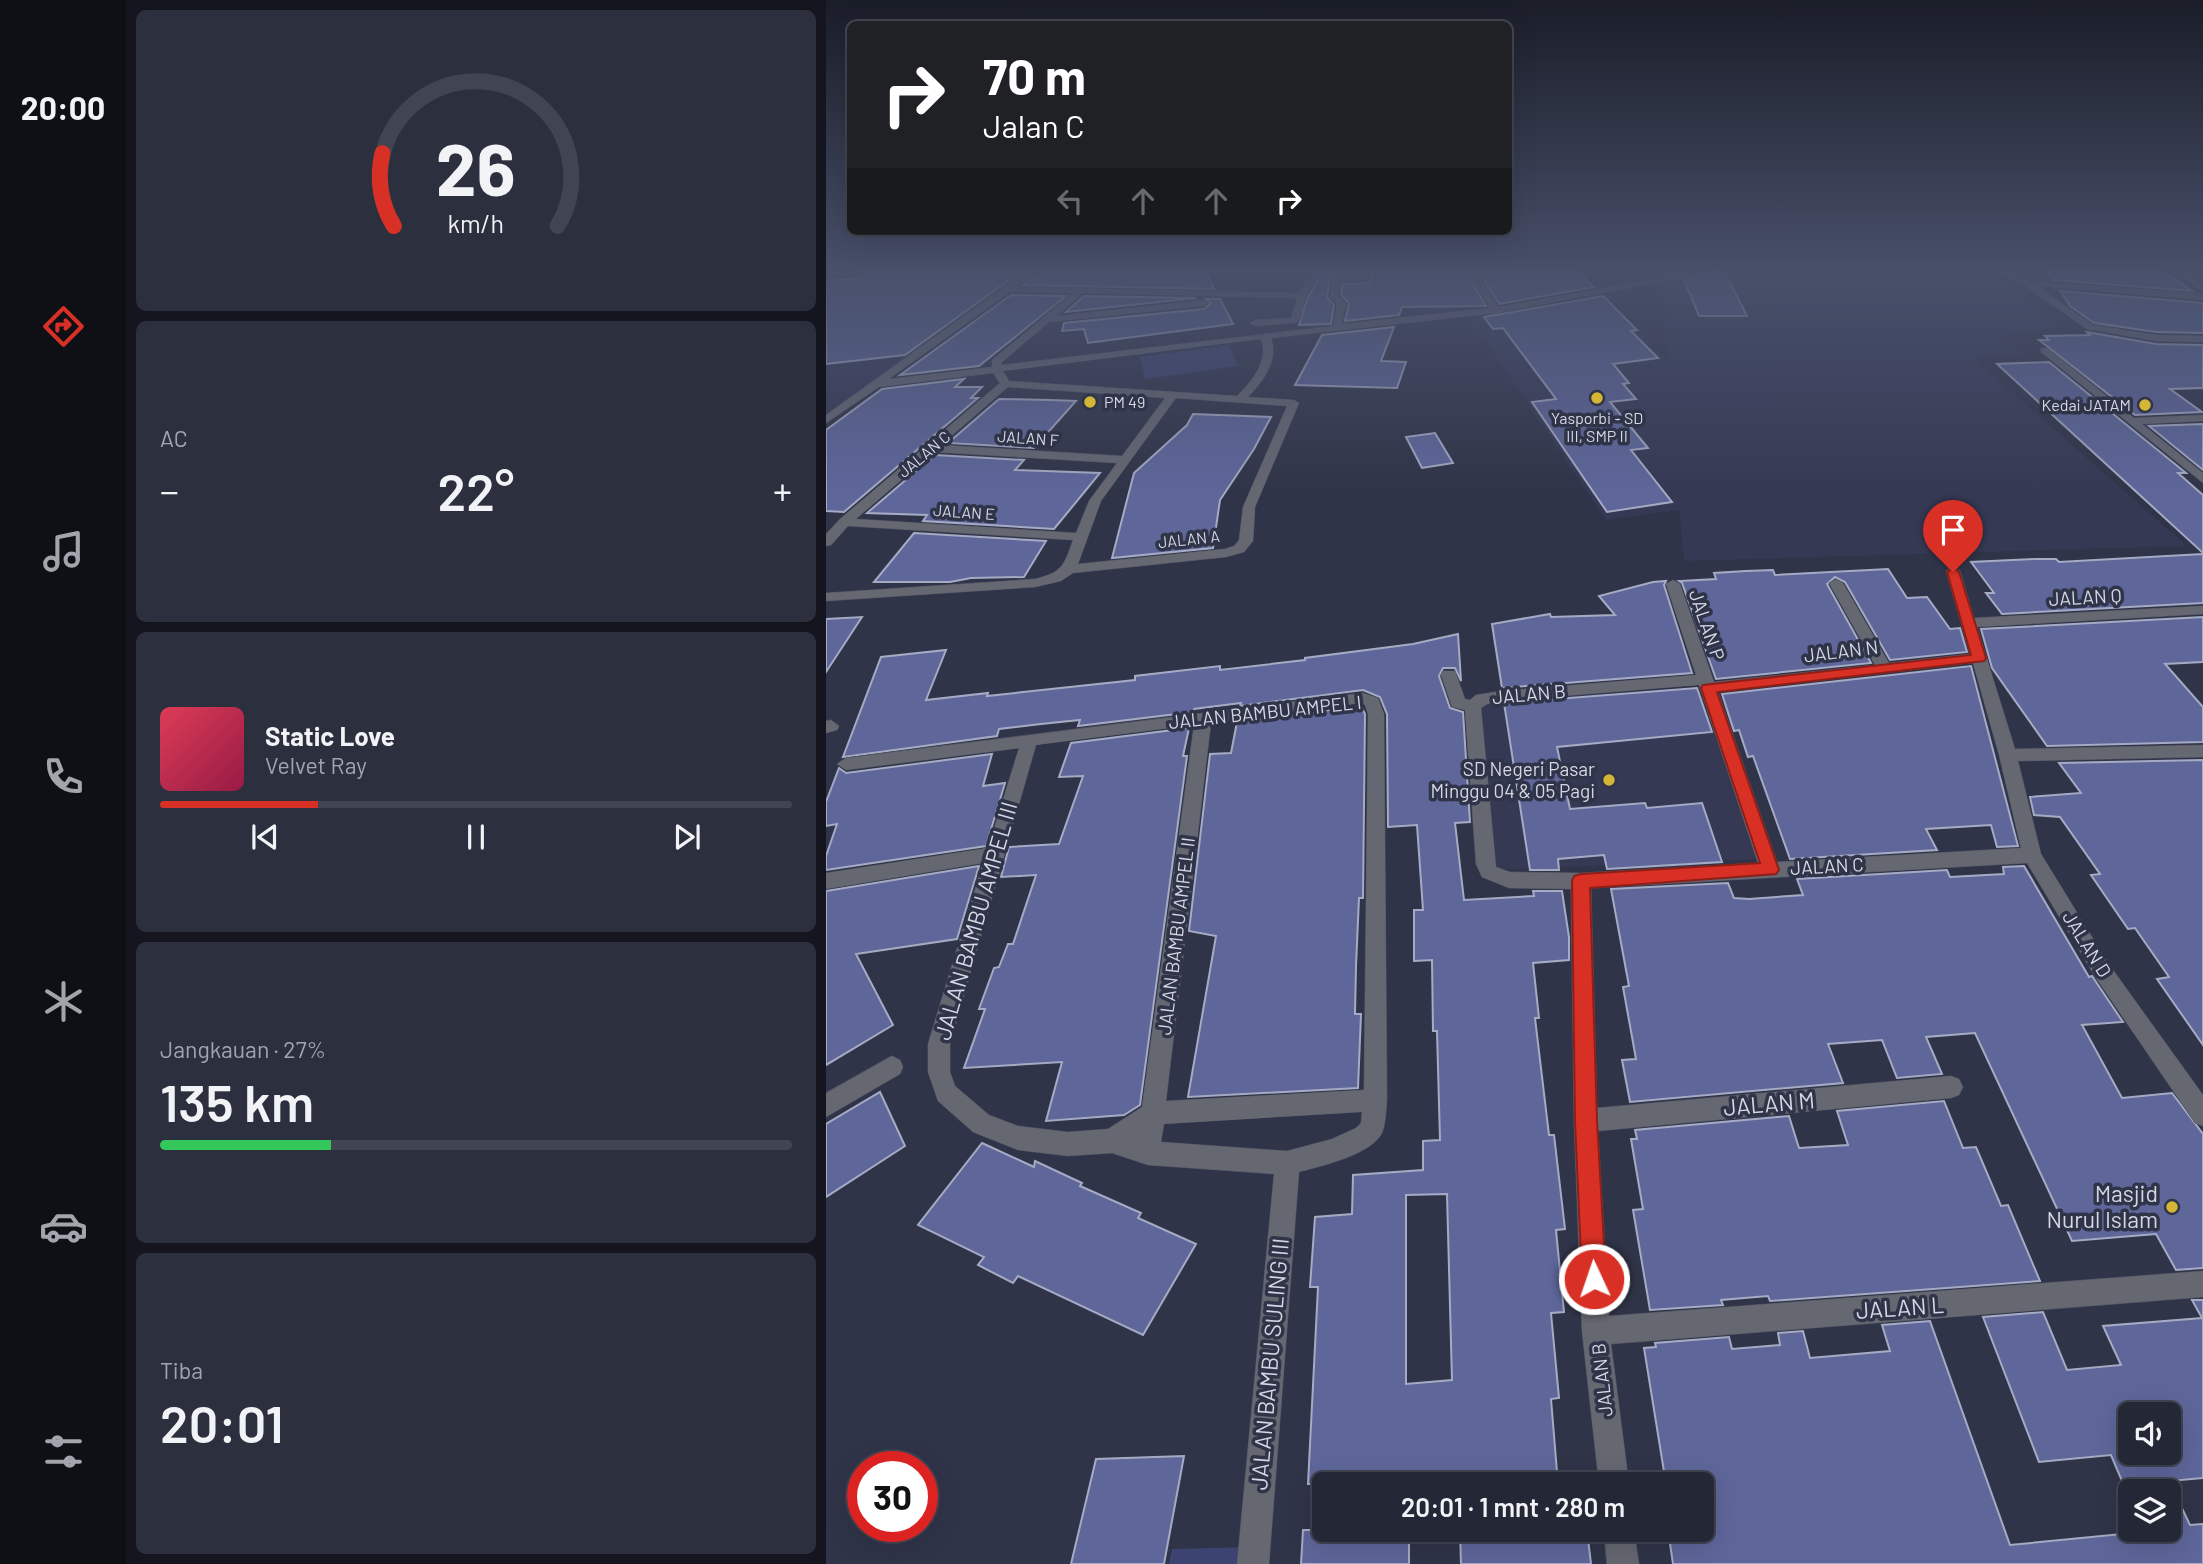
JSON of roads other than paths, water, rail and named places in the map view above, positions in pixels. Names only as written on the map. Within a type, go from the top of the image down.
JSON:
[{"type":"street","points":[[826,420],[934,345]]},
{"type":"street","points":[[995,364],[1017,345]]},
{"type":"street","points":[[883,382],[995,364],[1147,345]]},
{"type":"street","points":[[995,364],[1006,384],[1239,400],[1256,383],[1264,370],[1268,354],[1264,345]]},
{"type":"street","points":[[2044,350],[2202,477]]},
{"type":"street","name":"JALAN C","points":[[826,542],[845,522],[1006,384]]},
{"type":"street","points":[[826,597],[1051,580],[1069,569],[1095,500],[1172,396]]},
{"type":"street","name":"JALAN A","points":[[1069,569],[1226,553],[1239,549],[1246,541],[1248,507],[1294,403],[1239,400]]},
{"type":"street","points":[[2131,421],[2203,418]]},
{"type":"street","name":"JALAN F","points":[[932,448],[1123,460]]},
{"type":"street","name":"JALAN E","points":[[845,522],[1081,537]]},
{"type":"street","name":"JALAN D","points":[[1953,572],[2008,755],[2032,855],[2101,968],[2203,1115]]},
{"type":"street","points":[[1836,583],[1884,667]]},
{"type":"street","name":"JALAN P","points":[[1673,584],[1707,683]]},
{"type":"street","name":"JALAN Q","points":[[1970,623],[2203,610]]},
{"type":"street","name":"JALAN N","points":[[1707,683],[1979,658]]},
{"type":"street","points":[[1449,675],[1458,703],[1473,706]]},
{"type":"street","points":[[1707,683],[1770,870]]},
{"type":"street","name":"JALAN B","points":[[1613,1472],[1596,1331],[1586,1121],[1581,881],[1509,880],[1489,872],[1485,864],[1473,706],[1482,699],[1501,696],[1707,683]]},
{"type":"street","name":"JALAN BAMBU AMPEL I","points":[[846,764],[1363,698],[1372,702],[1376,714],[1375,1100],[1372,1128],[1364,1136],[1334,1150],[1287,1163],[1148,1153]]},
{"type":"street","name":"JALAN BAMBU AMPEL II","points":[[1148,1153],[1203,718]]},
{"type":"street","name":"JALAN BAMBU AMPEL III","points":[[1030,739],[939,1044],[939,1072],[946,1093],[981,1124],[1018,1138],[1068,1144],[1112,1141],[1148,1153]]},
{"type":"street","points":[[2008,755],[2203,751]]},
{"type":"street","points":[[826,881],[995,854]]},
{"type":"street","name":"JALAN C","points":[[1581,881],[2032,855]]},
{"type":"street","points":[[826,1106],[892,1067]]},
{"type":"street","name":"JALAN M","points":[[1586,1121],[1951,1087]]},
{"type":"street","points":[[1154,1113],[1375,1100]]},
{"type":"street","name":"JALAN BAMBU AMPEL III","points":[[1112,1141],[1154,1113]]},
{"type":"street","name":"JALAN BAMBU SULING III","points":[[1253,1564],[1287,1163]]},
{"type":"street","name":"JALAN L","points":[[1596,1331],[2203,1284]]},
{"type":"street","points":[[1620,1542],[1623,1564]]},
{"type":"place","name":"Yasporbi - SD III, SMP II","points":[[1597,398]]},
{"type":"place","name":"PM 49","points":[[1090,402]]},
{"type":"place","name":"Kedai JATAM","points":[[2145,405]]},
{"type":"place","name":"SD Negeri Pasar Minggu 04 & 05 Pagi","points":[[1609,780]]},
{"type":"place","name":"Masjid Nurul Islam","points":[[2172,1207]]}]
